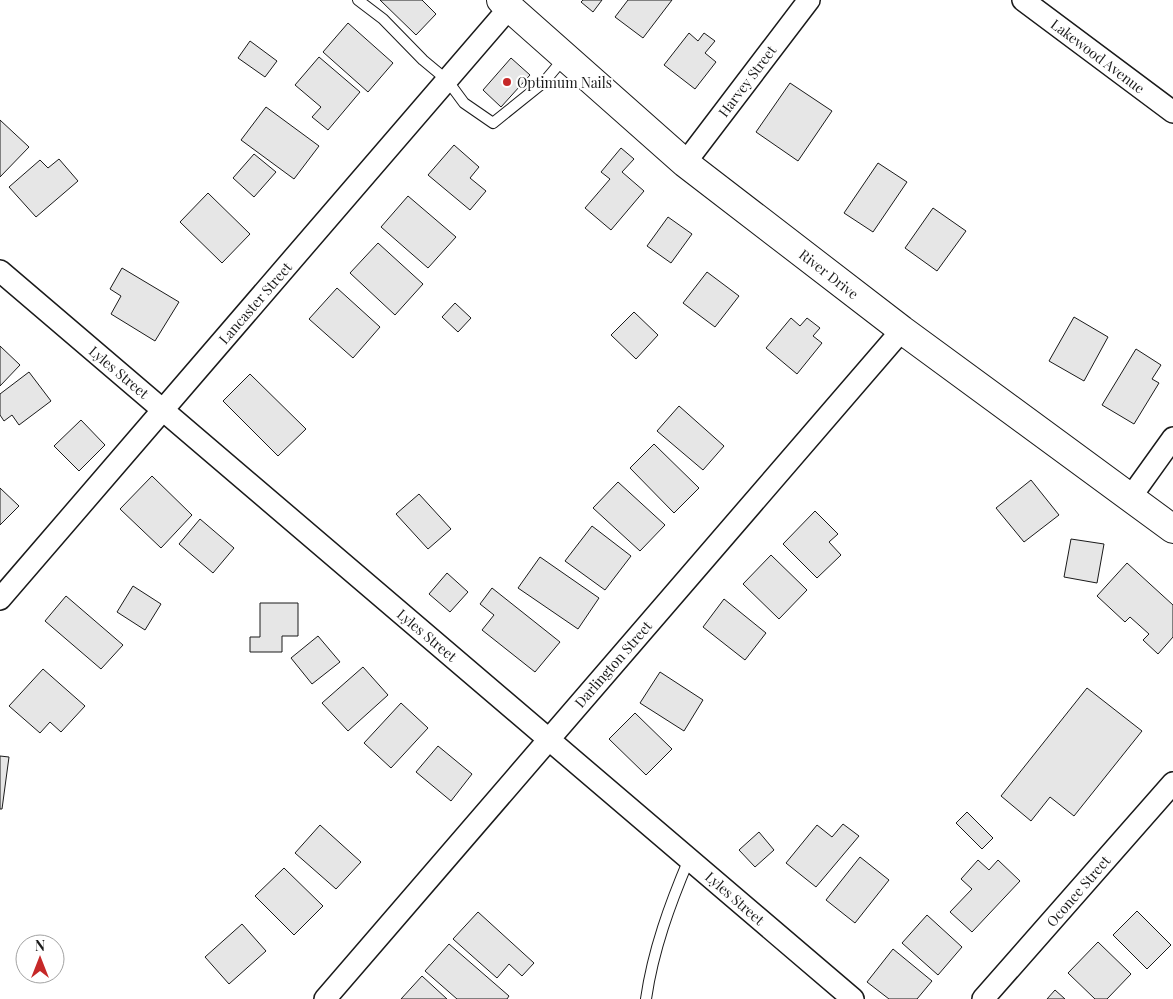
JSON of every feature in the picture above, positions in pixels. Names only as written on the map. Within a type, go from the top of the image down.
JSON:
[{"type":"main road","name":"River Drive","points":[[505,4],[685,163],[902,330],[1173,529]]},
{"type":"street","name":"Harvey Street","points":[[685,163],[809,0]]},
{"type":"street","name":"Lakewood Avenue","points":[[1024,0],[1173,112]]},
{"type":"street","name":"Lancaster Street","points":[[0,599],[447,80],[505,4]]},
{"type":"street","name":"Lyles Street","points":[[0,271],[853,999]]},
{"type":"street","name":"Darlington Street","points":[[325,999],[902,330]]},
{"type":"street","points":[[1130,498],[1173,438]]},
{"type":"street","name":"Oconee Street","points":[[983,999],[1173,783]]},
{"type":"lane","points":[[358,0],[383,19],[423,60],[447,80],[464,104],[493,123],[544,82],[566,57]]},
{"type":"lane","points":[[646,999],[649,979],[669,906],[689,859]]},
{"type":"building","points":[[380,0],[422,0],[436,14],[416,35]]},
{"type":"building","points":[[583,0],[602,0],[593,12],[581,2]]},
{"type":"building","points":[[628,0],[672,0],[643,38],[615,17]]},
{"type":"building","points":[[348,23],[393,63],[368,92],[323,52]]},
{"type":"building","points":[[689,33],[698,41],[704,33],[715,41],[705,53],[716,62],[695,89],[664,65]]},
{"type":"building","points":[[250,41],[277,61],[265,77],[238,58]]},
{"type":"building","points":[[319,57],[360,92],[328,130],[312,117],[321,107],[295,85]]},
{"type":"building","points":[[511,58],[530,75],[501,107],[483,90]]},
{"type":"building","points":[[790,83],[832,111],[798,161],[756,132]]},
{"type":"building","points":[[266,107],[319,146],[294,179],[241,140]]},
{"type":"building","points":[[0,120],[29,147],[0,177]]},
{"type":"building","points":[[454,145],[479,167],[470,178],[486,191],[470,210],[428,175]]},
{"type":"building","points":[[621,148],[634,159],[622,172],[644,191],[611,230],[585,208],[610,179],[601,172]]},
{"type":"building","points":[[254,154],[276,172],[254,197],[233,178]]},
{"type":"building","points":[[59,159],[78,181],[36,217],[9,187],[40,160],[48,168]]},
{"type":"building","points":[[878,163],[907,182],[873,232],[844,213]]},
{"type":"building","points":[[208,193],[250,234],[222,263],[180,222]]},
{"type":"building","points":[[408,196],[456,237],[428,268],[381,227]]},
{"type":"building","points":[[933,208],[966,231],[937,271],[905,248]]},
{"type":"building","points":[[668,217],[692,234],[671,263],[647,246]]},
{"type":"building","points":[[378,243],[423,284],[395,315],[350,273]]},
{"type":"building","points":[[122,268],[179,302],[155,341],[111,314],[121,296],[110,289]]},
{"type":"building","points":[[707,272],[739,296],[715,327],[683,303]]},
{"type":"building","points":[[337,288],[380,327],[353,358],[309,319]]},
{"type":"building","points":[[455,303],[471,318],[458,332],[442,317]]},
{"type":"building","points":[[634,312],[658,335],[636,359],[611,335]]},
{"type":"building","points":[[1074,317],[1108,337],[1084,381],[1049,361]]},
{"type":"building","points":[[791,318],[800,326],[807,318],[820,328],[813,336],[822,343],[797,374],[766,348]]},
{"type":"building","points":[[0,346],[20,365],[0,386]]},
{"type":"building","points":[[1136,349],[1161,365],[1152,379],[1159,383],[1134,424],[1102,405]]},
{"type":"building","points":[[29,372],[51,401],[19,425],[12,415],[4,421],[0,415],[0,394]]},
{"type":"building","points":[[250,374],[306,429],[278,456],[223,401]]},
{"type":"building","points":[[679,406],[724,446],[703,470],[657,431]]},
{"type":"building","points":[[81,420],[105,445],[79,471],[54,446]]},
{"type":"building","points":[[654,444],[699,488],[674,513],[630,468]]},
{"type":"building","points":[[152,476],[192,515],[161,548],[120,509]]},
{"type":"building","points":[[1031,480],[1059,515],[1024,542],[996,508]]},
{"type":"building","points":[[618,482],[665,525],[640,551],[593,508]]},
{"type":"building","points":[[0,488],[19,506],[0,525]]},
{"type":"building","points":[[419,494],[451,529],[428,549],[396,514]]},
{"type":"building","points":[[815,511],[838,534],[829,542],[841,555],[817,578],[783,544]]},
{"type":"building","points":[[200,519],[234,548],[213,573],[179,544]]},
{"type":"building","points":[[592,526],[631,556],[605,590],[565,561]]},
{"type":"building","points":[[1071,539],[1104,544],[1097,583],[1064,577]]},
{"type":"building","points":[[771,555],[807,590],[779,619],[743,584]]},
{"type":"building","points":[[540,557],[599,598],[578,629],[518,588]]},
{"type":"building","points":[[1127,563],[1173,605],[1173,637],[1158,654],[1143,640],[1149,634],[1130,617],[1125,622],[1097,596]]},
{"type":"building","points":[[447,573],[468,592],[450,612],[429,594]]},
{"type":"building","points":[[133,586],[161,604],[145,630],[117,612]]},
{"type":"building","points":[[492,588],[560,642],[535,672],[482,630],[494,615],[480,604]]},
{"type":"building","points":[[66,596],[123,645],[101,669],[45,621]]},
{"type":"building","points":[[724,599],[766,633],[745,660],[703,627]]},
{"type":"building","points":[[260,603],[298,603],[298,636],[282,636],[282,652],[250,652],[250,637],[260,637]]},
{"type":"building","points":[[318,636],[340,662],[312,684],[291,658]]},
{"type":"building","points":[[363,667],[388,695],[348,731],[322,703]]},
{"type":"building","points":[[43,669],[85,706],[61,732],[50,722],[40,733],[9,706]]},
{"type":"building","points":[[660,672],[703,700],[684,731],[640,703]]},
{"type":"building","points":[[1087,688],[1142,731],[1074,816],[1050,797],[1031,821],[1001,796]]},
{"type":"building","points":[[401,703],[428,728],[391,768],[364,743]]},
{"type":"building","points":[[635,713],[672,749],[646,775],[609,739]]},
{"type":"building","points":[[438,746],[472,774],[451,801],[416,772]]},
{"type":"building","points":[[0,756],[9,757],[2,809],[0,809]]},
{"type":"building","points":[[967,812],[993,838],[982,849],[956,823]]},
{"type":"building","points":[[843,824],[859,836],[816,887],[786,863],[817,825],[832,837]]},
{"type":"building","points":[[320,825],[361,862],[336,889],[295,853]]},
{"type":"building","points":[[759,832],[774,850],[755,867],[739,850]]},
{"type":"building","points":[[860,857],[889,880],[855,923],[826,900]]},
{"type":"building","points":[[978,860],[989,870],[998,860],[1020,881],[972,932],[950,912],[972,889],[961,879]]},
{"type":"building","points":[[284,868],[323,906],[294,935],[255,896]]},
{"type":"building","points":[[1137,911],[1171,945],[1147,969],[1113,935]]},
{"type":"building","points":[[478,912],[534,963],[522,976],[509,964],[497,978],[453,939]]},
{"type":"building","points":[[927,915],[962,947],[938,975],[902,943]]},
{"type":"building","points":[[242,924],[266,951],[229,984],[205,957]]},
{"type":"building","points":[[1098,942],[1131,974],[1107,999],[1095,999],[1068,973]]},
{"type":"building","points":[[449,944],[509,996],[507,999],[457,999],[425,971]]},
{"type":"building","points":[[893,949],[932,981],[917,999],[889,999],[867,982]]},
{"type":"building","points":[[422,976],[447,999],[401,999]]},
{"type":"building","points":[[1055,990],[1065,999],[1047,999]]},
{"type":"place","name":"Optimum Nails","points":[[507,82]]}]
